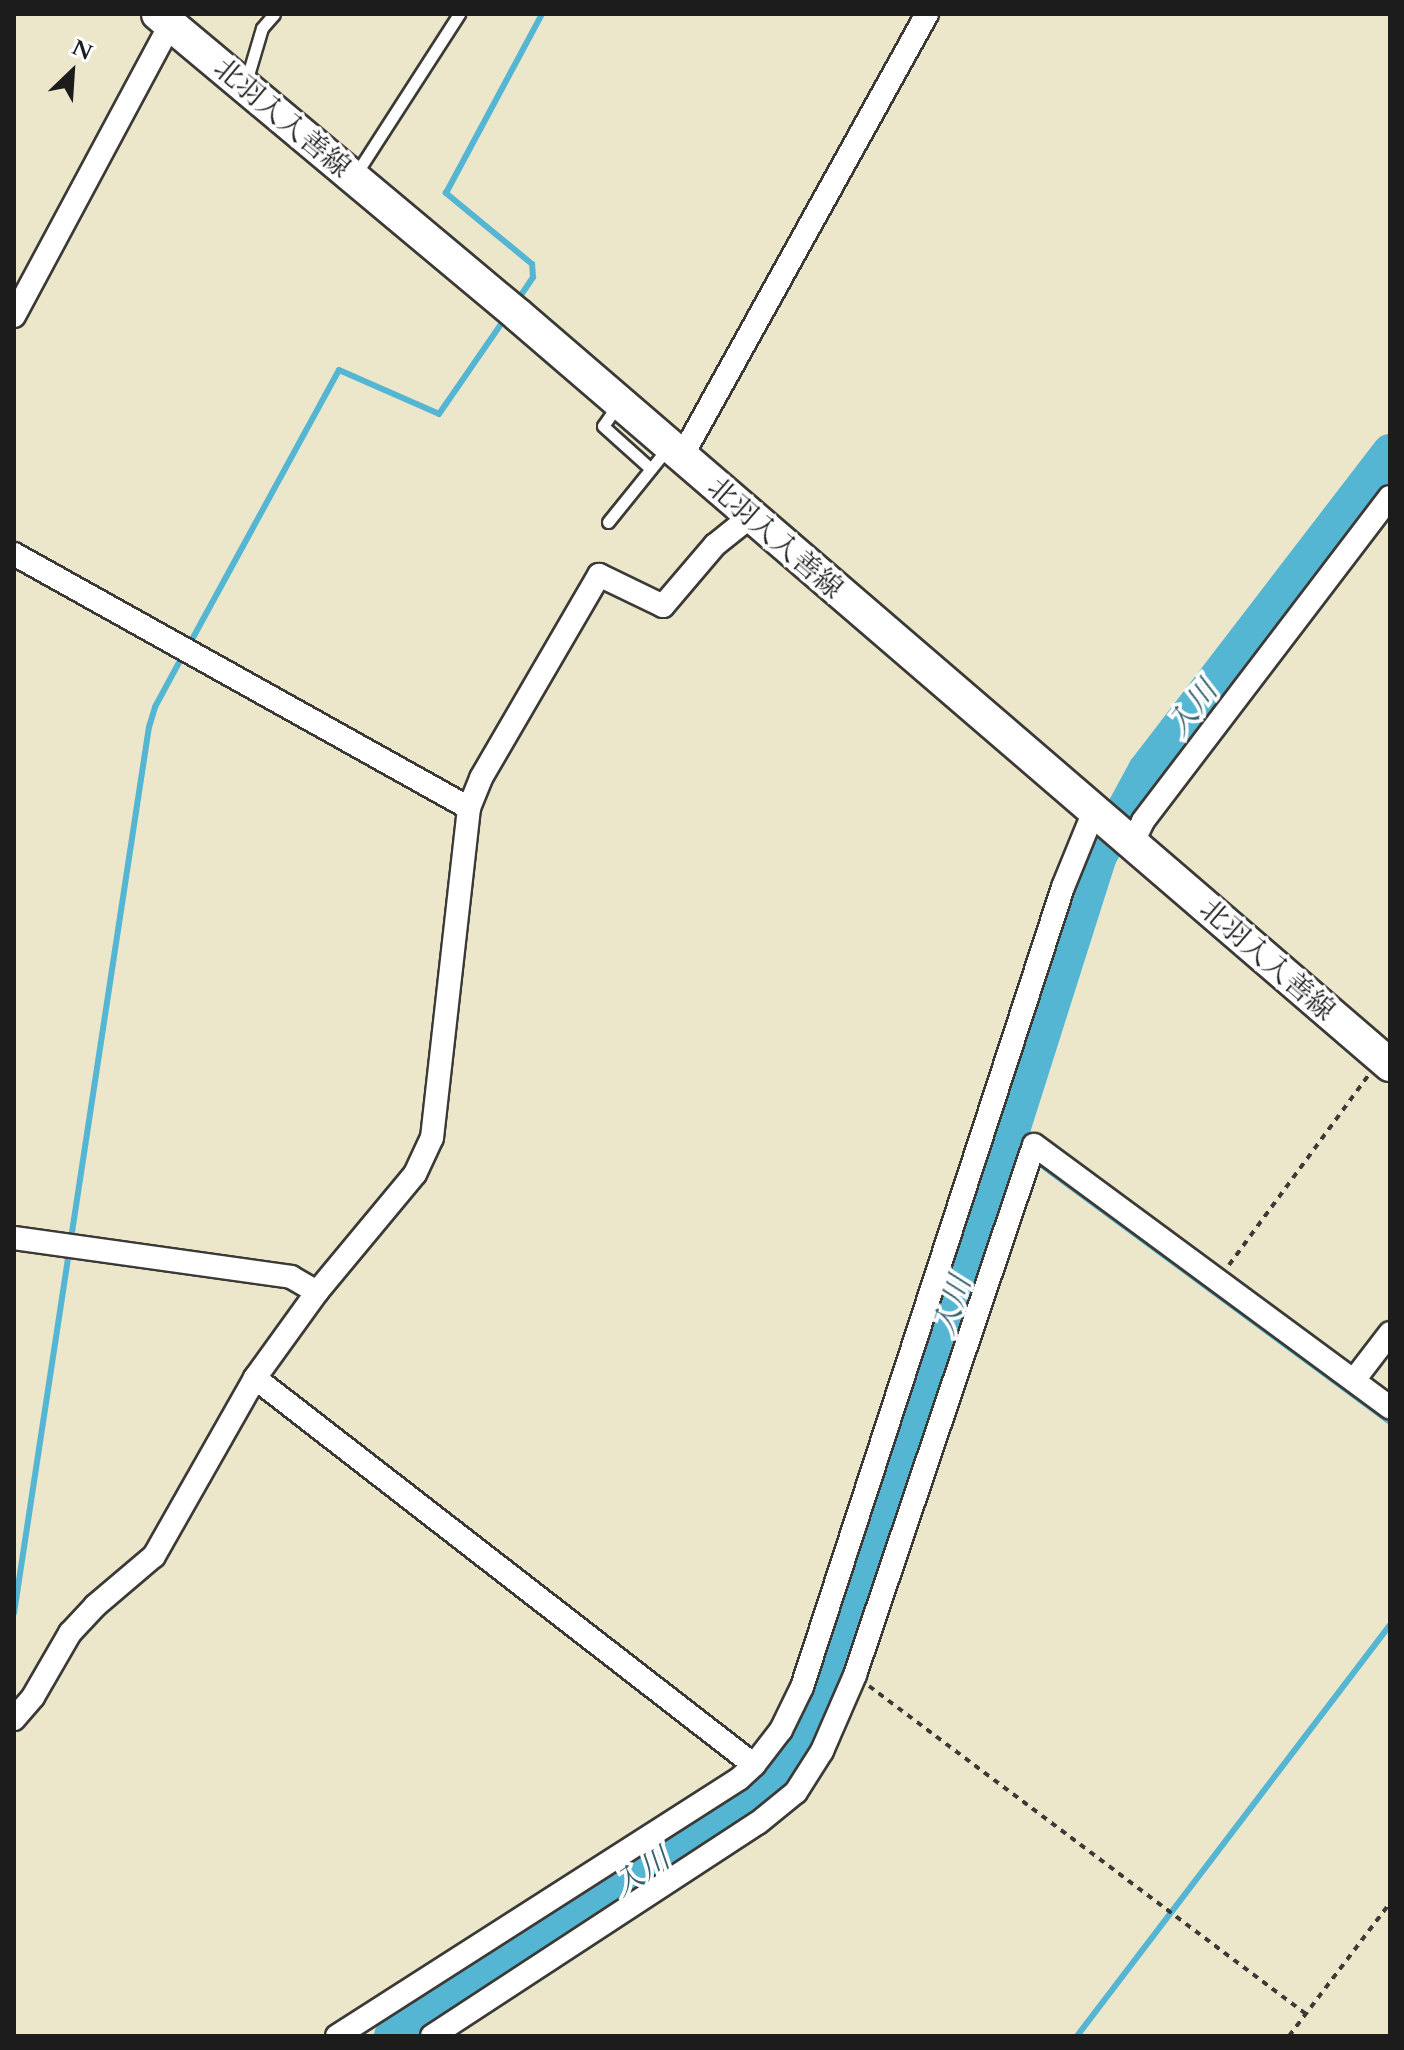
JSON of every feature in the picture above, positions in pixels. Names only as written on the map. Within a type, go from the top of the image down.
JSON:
[{"type":"main road","name":"北羽入入善線","points":[[172,21],[619,402],[668,457],[750,517],[1386,1062]]},
{"type":"street","points":[[668,457],[927,14]]},
{"type":"street","points":[[14,316],[172,21]]},
{"type":"street","points":[[1129,841],[1382,524],[1390,497]]},
{"type":"street","points":[[14,1719],[33,1697],[70,1633],[95,1606],[154,1556],[255,1378],[317,1292],[415,1174],[432,1138],[469,808],[481,778],[599,575],[663,606],[715,545],[750,517]]},
{"type":"street","points":[[14,554],[469,808]]},
{"type":"street","points":[[337,2036],[739,1779],[781,1730],[802,1687],[1063,887],[1097,813]]},
{"type":"street","points":[[432,2036],[686,1872],[758,1823],[796,1792],[822,1751],[855,1675],[1034,1145],[1390,1407]]},
{"type":"street","points":[[14,1238],[291,1277],[317,1292]]},
{"type":"street","points":[[1354,1380],[1390,1333]]},
{"type":"street","points":[[255,1378],[754,1765]]},
{"type":"lane","points":[[245,86],[262,28],[274,14]]},
{"type":"lane","points":[[354,177],[459,14]]},
{"type":"lane","points":[[608,522],[668,457]]},
{"type":"path","points":[[1218,1280],[1386,1062]]},
{"type":"path","points":[[855,1675],[1306,2014]]},
{"type":"path","points":[[1289,2036],[1390,1903]]},
{"type":"waterway","points":[[517,301],[533,277],[532,264],[446,193],[542,14]]},
{"type":"waterway","points":[[189,645],[339,370],[439,414],[506,317]]},
{"type":"waterway","name":"入川","points":[[392,2036],[746,1804],[796,1756],[825,1705],[953,1316],[1098,858],[1146,770],[1390,452]]},
{"type":"waterway","points":[[14,1613],[149,727],[155,707],[183,655]]},
{"type":"waterway","points":[[1009,1141],[1027,1154]]},
{"type":"waterway","points":[[1036,1161],[1390,1422]]},
{"type":"waterway","points":[[1077,2036],[1390,1625]]}]
